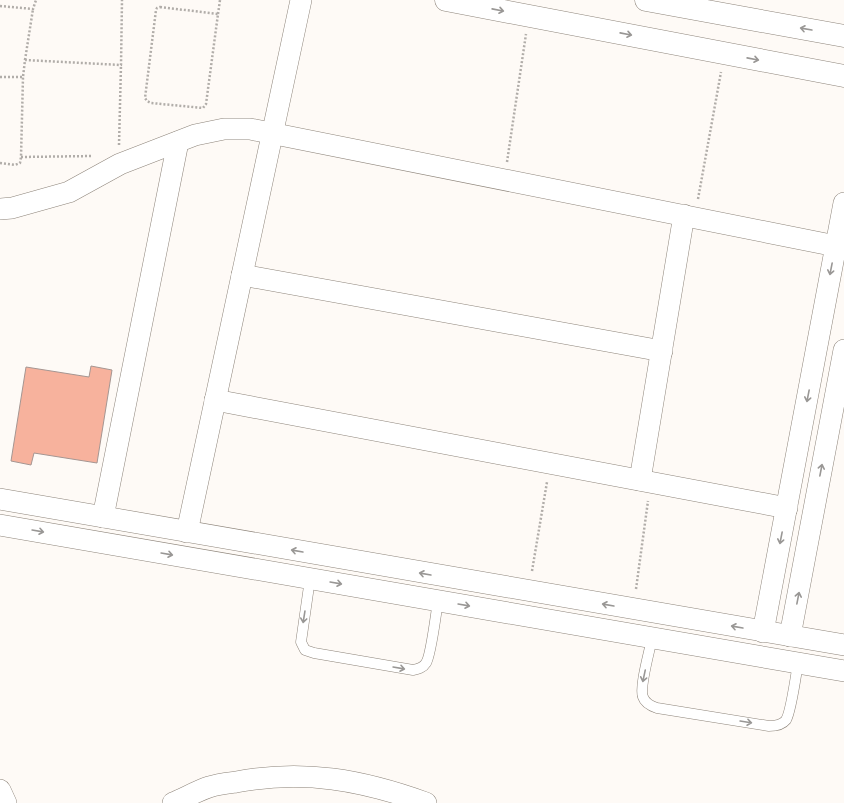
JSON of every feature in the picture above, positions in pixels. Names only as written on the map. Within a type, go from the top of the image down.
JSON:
[{"type":"street","points":[[187,532],[301,0]]},
{"type":"street","points":[[446,0],[844,76]]},
{"type":"street","points":[[646,0],[844,36]]},
{"type":"street","points":[[0,209],[12,208],[69,192],[120,164],[195,135],[224,129],[250,129],[836,246]]},
{"type":"street","points":[[104,518],[178,142]]},
{"type":"street","points":[[764,632],[844,203]]},
{"type":"street","points":[[645,481],[662,351],[689,216]]},
{"type":"street","points":[[242,275],[662,351]]},
{"type":"street","points":[[790,636],[844,350]]},
{"type":"street","points":[[215,400],[787,508]]},
{"type":"street","points":[[0,499],[844,646]]},
{"type":"street","points":[[0,525],[844,671]]},
{"type":"street","points":[[173,803],[211,795],[256,778],[304,776],[352,781],[398,793],[426,803]]},
{"type":"street","points":[[0,790],[6,803]]},
{"type":"lane","points":[[310,579],[301,642],[305,650],[314,653],[418,670],[428,659],[438,601]]},
{"type":"lane","points":[[652,638],[641,691],[644,700],[652,707],[657,708],[769,726],[779,725],[783,723],[789,714],[798,663]]},
{"type":"path","points":[[0,163],[15,165],[20,162],[22,157],[23,77],[33,9],[36,0]]},
{"type":"path","points":[[119,152],[122,0]]},
{"type":"path","points":[[218,14],[160,7],[157,8],[145,96],[147,101],[200,109],[205,107],[220,0]]},
{"type":"path","points":[[0,6],[33,9]]},
{"type":"path","points":[[504,179],[529,16]]},
{"type":"path","points":[[689,216],[725,53]]},
{"type":"path","points":[[25,60],[121,65]]},
{"type":"path","points":[[0,77],[23,77]]},
{"type":"path","points":[[22,157],[99,156]]},
{"type":"path","points":[[529,592],[550,463]]},
{"type":"path","points":[[633,610],[645,481]]},
{"type":"building","points":[[91,366],[112,370],[97,463],[34,453],[31,465],[11,461],[26,367],[89,377]]}]
